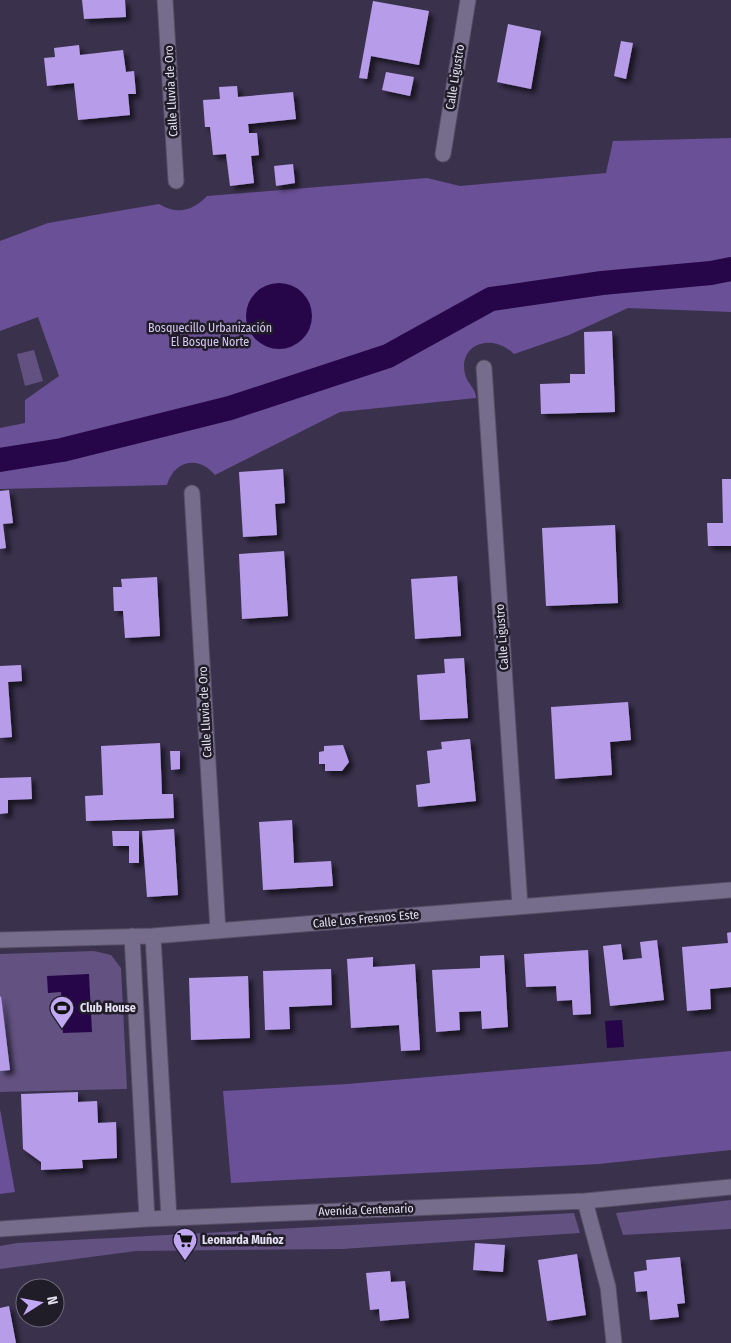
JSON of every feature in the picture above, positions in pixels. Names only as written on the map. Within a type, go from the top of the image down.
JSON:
[{"type":"street","name":"Calle Lluvia de Oro","points":[[165,0],[176,182]]},
{"type":"street","name":"Calle Ligustro","points":[[443,154],[468,0]]},
{"type":"street","name":"Calle Ligustro","points":[[484,368],[520,906]]},
{"type":"street","name":"Calle Lluvia de Oro","points":[[192,493],[218,931]]},
{"type":"street","name":"Calle Los Fresnos Este","points":[[0,940],[153,936],[731,890]]},
{"type":"street","points":[[132,936],[147,1219]]},
{"type":"street","points":[[153,936],[169,1218]]},
{"type":"street","name":"Avenida Centenario","points":[[0,1229],[147,1219],[585,1201],[731,1186]]},
{"type":"street","points":[[585,1201],[608,1287],[614,1343]]},
{"type":"shaded area","points":[[279,283],[292,286],[302,293],[309,303],[312,316],[309,329],[302,339],[292,346],[279,349],[266,346],[256,339],[249,329],[246,316],[249,303],[256,293],[266,286]]},
{"type":"shaded area","points":[[34,350],[43,381],[25,386],[17,354]]},
{"type":"shaded area","name":"Club House","points":[[94,951],[111,955],[121,968],[127,1089],[0,1092],[0,954]]},
{"type":"shaded area","points":[[89,974],[92,1032],[63,1033],[61,992],[48,993],[47,976]]},
{"type":"shaded area","points":[[622,1020],[624,1047],[607,1048],[605,1021]]},
{"type":"shaded area","points":[[731,1200],[731,1229],[623,1235],[616,1213]]},
{"type":"shaded area","points":[[574,1213],[580,1233],[342,1249],[136,1251],[0,1269],[0,1246],[17,1243]]},
{"type":"green space","name":"Bosquecillo Urbanización El Bosque Norte","points":[[731,138],[731,312],[628,308],[569,335],[514,354],[505,347],[496,344],[479,344],[467,355],[464,364],[466,377],[475,391],[476,398],[340,412],[215,475],[202,465],[188,463],[175,470],[167,485],[0,489],[0,428],[25,423],[25,400],[59,376],[38,317],[0,331],[0,241],[48,223],[159,204],[172,210],[184,210],[196,205],[207,196],[427,178],[460,186],[606,173],[613,141]]},
{"type":"green space","points":[[731,1051],[731,1150],[599,1164],[231,1183],[223,1091],[347,1084]]},
{"type":"green space","points":[[0,1109],[15,1192],[0,1194]]},
{"type":"building","points":[[82,0],[125,0],[126,17],[84,19]]},
{"type":"building","points":[[373,1],[429,11],[419,65],[371,56],[367,79],[359,78]]},
{"type":"building","points":[[508,24],[541,31],[531,89],[497,82]]},
{"type":"building","points":[[621,41],[633,43],[626,79],[614,76]]},
{"type":"building","points":[[79,45],[80,55],[123,50],[126,72],[134,71],[136,94],[128,94],[130,115],[78,120],[74,83],[47,86],[44,58],[55,57],[54,48]]},
{"type":"building","points":[[386,72],[414,77],[410,96],[382,90]]},
{"type":"building","points":[[237,86],[238,97],[293,92],[296,119],[248,124],[249,133],[257,133],[259,155],[251,156],[254,183],[230,186],[226,154],[213,155],[210,127],[205,127],[203,100],[220,99],[219,87]]},
{"type":"building","points":[[293,164],[295,183],[276,186],[274,166]]},
{"type":"building","points":[[612,331],[615,412],[541,414],[540,384],[570,383],[570,374],[585,374],[584,332]]},
{"type":"building","points":[[283,469],[285,503],[275,504],[277,535],[243,537],[239,472]]},
{"type":"building","points":[[722,479],[731,479],[731,546],[708,546],[707,523],[723,523]]},
{"type":"building","points":[[9,490],[13,523],[3,524],[6,548],[0,549],[0,491]]},
{"type":"building","points":[[615,525],[618,603],[546,606],[542,528]]},
{"type":"building","points":[[284,551],[288,616],[242,619],[239,554]]},
{"type":"building","points":[[457,576],[461,636],[415,639],[411,579]]},
{"type":"building","points":[[157,577],[160,636],[125,638],[123,611],[114,611],[113,587],[122,587],[121,579]]},
{"type":"building","points":[[464,658],[468,718],[420,720],[417,675],[445,673],[444,659]]},
{"type":"building","points":[[21,665],[22,681],[8,682],[12,737],[0,738],[0,666]]},
{"type":"building","points":[[628,702],[631,740],[610,742],[612,775],[555,779],[551,707]]},
{"type":"building","points":[[470,739],[476,801],[418,807],[416,785],[430,783],[427,751],[442,749],[441,742]]},
{"type":"building","points":[[160,743],[162,794],[173,794],[174,818],[86,821],[85,796],[103,795],[101,746]]},
{"type":"building","points":[[343,745],[349,762],[342,771],[325,771],[325,764],[319,764],[319,752],[324,751],[324,746]]},
{"type":"building","points":[[170,751],[180,751],[180,769],[171,770]]},
{"type":"building","points":[[31,777],[32,799],[8,800],[8,813],[0,814],[0,778]]},
{"type":"building","points":[[292,820],[294,863],[331,861],[333,886],[263,890],[259,822]]},
{"type":"building","points":[[174,829],[178,895],[147,897],[142,831]]},
{"type":"building","points":[[112,831],[139,831],[139,863],[129,863],[129,846],[113,846]]},
{"type":"building","points":[[731,932],[731,987],[710,989],[711,1009],[687,1011],[682,947],[728,943],[727,933]]},
{"type":"building","points":[[657,940],[664,1000],[610,1006],[603,946],[621,944],[623,960],[642,958],[640,942]]},
{"type":"building","points":[[588,950],[591,1014],[573,1015],[572,1000],[557,1001],[556,986],[526,987],[524,954]]},
{"type":"building","points":[[504,955],[508,1027],[482,1029],[481,1011],[459,1012],[460,1030],[436,1032],[432,970],[480,968],[480,956]]},
{"type":"building","points":[[373,957],[373,967],[415,964],[420,1050],[401,1051],[399,1025],[351,1028],[347,959]]},
{"type":"building","points":[[331,969],[332,1005],[289,1007],[290,1029],[265,1030],[263,971]]},
{"type":"building","points":[[248,976],[250,1038],[191,1040],[189,978]]},
{"type":"building","points":[[0,997],[10,1070],[0,1071]]},
{"type":"building","points":[[78,1092],[78,1102],[97,1101],[98,1123],[116,1122],[117,1158],[82,1160],[83,1168],[41,1170],[41,1162],[23,1149],[21,1094]]},
{"type":"building","points":[[475,1243],[505,1245],[503,1272],[473,1270]]},
{"type":"building","points":[[577,1254],[586,1315],[547,1321],[538,1260]]},
{"type":"building","points":[[680,1257],[685,1303],[677,1304],[679,1317],[650,1320],[647,1291],[636,1292],[634,1272],[647,1270],[646,1260]]},
{"type":"building","points":[[390,1271],[391,1282],[405,1281],[409,1318],[380,1321],[379,1309],[370,1310],[366,1273]]},
{"type":"building","points":[[9,1306],[16,1343],[0,1343],[0,1308]]},
{"type":"waterway","points":[[0,460],[62,450],[230,408],[388,356],[491,299],[602,283],[711,273],[731,269]]},
{"type":"place","name":"Club House","points":[[62,1029]]},
{"type":"place","name":"Leonarda Muñoz","points":[[185,1261]]}]
